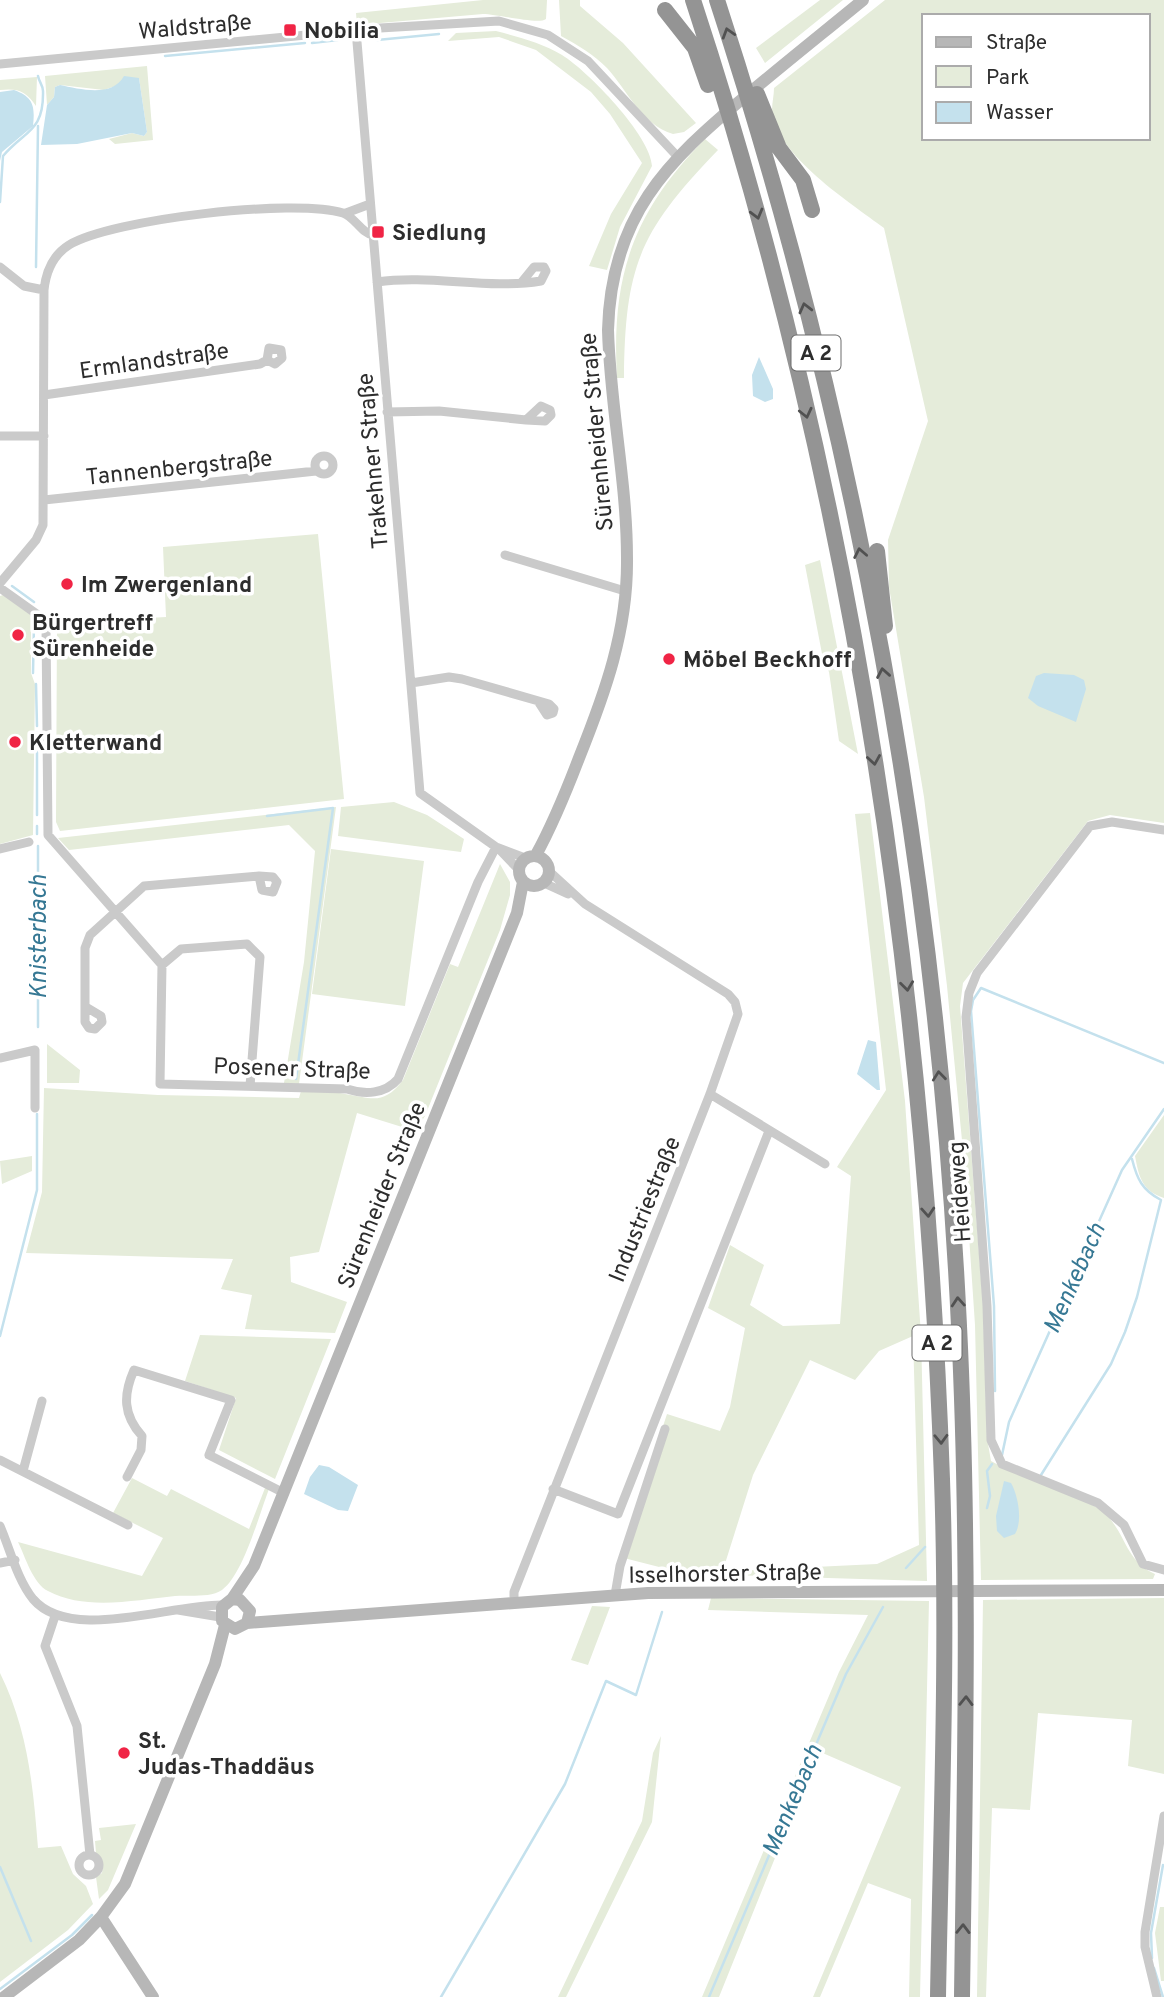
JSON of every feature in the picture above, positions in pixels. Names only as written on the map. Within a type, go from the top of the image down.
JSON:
[{"type":"highway","name":"A 2","points":[[693,0],[739,149],[791,346],[846,597],[895,896],[914,1045],[936,1329],[943,1485],[938,1997]]},
{"type":"highway","name":"A 2","points":[[717,0],[738,66],[814,345],[849,496],[878,644],[914,861],[932,1004],[957,1283],[966,1572],[961,1997]]},
{"type":"highway","points":[[665,10],[695,48],[725,137],[739,149]]},
{"type":"highway","points":[[738,66],[750,71],[768,127],[779,148],[803,180],[812,210]]},
{"type":"highway","points":[[877,551],[886,629],[878,644]]},
{"type":"main road","name":"Sürenheider Straße","points":[[4,1997],[79,1940],[101,1917],[125,1884],[535,871],[614,667],[625,591],[624,512],[608,354],[608,316],[617,268],[629,231],[647,195],[677,156],[863,0]]},
{"type":"main road","name":"Isselhorster Straße","points":[[235,1614],[288,1620],[615,1595],[1164,1590]]},
{"type":"main road","points":[[101,1917],[153,1997]]},
{"type":"street","name":"Waldstraße","points":[[0,64],[484,20],[534,29],[566,45],[588,61],[677,156]]},
{"type":"street","name":"Trakehner Straße","points":[[356,30],[420,793],[497,848],[535,871]]},
{"type":"street","points":[[250,1086],[260,970],[260,957],[256,950],[247,944],[181,949],[162,965],[48,835],[46,626],[38,615],[0,586],[39,534],[44,500],[44,289],[48,270],[61,251],[91,236],[158,220],[216,212],[300,209],[346,213],[370,204]]},
{"type":"street","points":[[346,213],[367,234],[373,234]]},
{"type":"street","points":[[0,267],[24,286],[44,289]]},
{"type":"street","points":[[377,282],[399,279],[521,282]]},
{"type":"street","name":"Ermlandstraße","points":[[44,395],[260,364],[267,360]]},
{"type":"street","points":[[387,412],[439,411],[526,420]]},
{"type":"street","points":[[0,436],[44,436]]},
{"type":"street","name":"Tannenbergstraße","points":[[44,500],[316,471]]},
{"type":"street","points":[[505,555],[625,591]]},
{"type":"street","points":[[411,683],[449,677],[538,701]]},
{"type":"street","name":"Heideweg","points":[[1164,830],[1112,822],[1090,826],[977,973],[969,993],[966,1017],[986,1306],[991,1440],[995,1453],[1002,1464],[1098,1503],[1124,1525],[1143,1564],[1164,1570]]},
{"type":"street","points":[[0,849],[29,842]]},
{"type":"street","name":"Posener Straße","points":[[162,965],[160,1084],[347,1089],[366,1094],[390,1088],[398,1079],[478,882],[497,848]]},
{"type":"street","name":"Industriestraße","points":[[514,1603],[514,1592],[553,1489],[737,1024],[735,1002],[727,994],[535,871]]},
{"type":"street","points":[[86,1007],[85,948],[89,935],[144,887],[259,876]]},
{"type":"street","points":[[0,1058],[35,1050],[35,1108]]},
{"type":"street","points":[[710,1094],[825,1164]]},
{"type":"street","points":[[553,1489],[618,1514],[769,1130]]},
{"type":"street","points":[[127,1477],[141,1450],[142,1436],[129,1422],[128,1414],[127,1385],[134,1370],[231,1400],[209,1455],[284,1493]]},
{"type":"street","points":[[23,1471],[42,1401]]},
{"type":"street","points":[[615,1595],[620,1566],[665,1429]]},
{"type":"street","points":[[0,1460],[128,1525]]},
{"type":"street","points":[[0,1526],[27,1590],[44,1609],[55,1616],[86,1622],[194,1605],[235,1614]]},
{"type":"street","points":[[0,1563],[15,1560]]},
{"type":"street","points":[[55,1616],[46,1646],[77,1726],[90,1855]]},
{"type":"street","points":[[1157,1997],[1144,1947],[1164,1816]]},
{"type":"green space","points":[[483,0],[547,0],[546,19],[535,21],[483,14],[357,25],[356,13]]},
{"type":"green space","points":[[559,0],[580,0],[580,6],[623,43],[696,123],[684,132],[673,134],[652,123],[607,68],[586,50],[561,36]]},
{"type":"green space","points":[[820,0],[843,0],[765,63],[756,48]]},
{"type":"green space","points":[[885,0],[1164,0],[1164,823],[1110,815],[1088,821],[963,983],[960,1006],[983,1305],[987,1438],[991,1461],[1096,1507],[1114,1523],[1136,1560],[1155,1574],[1153,1579],[981,1580],[975,1325],[964,1161],[947,986],[924,797],[889,587],[888,540],[928,421],[884,228],[835,192],[800,161],[776,127],[772,110],[774,88]]},
{"type":"green space","points":[[496,31],[546,47],[573,63],[616,105],[649,153],[652,166],[620,227],[607,270],[589,266],[611,214],[642,163],[610,114],[591,92],[536,50],[499,37],[448,41],[456,33]]},
{"type":"green space","points":[[147,66],[153,140],[115,144],[109,139],[132,133],[144,136],[147,132],[139,78],[104,90],[60,85],[55,87],[54,97],[47,105],[45,76]]},
{"type":"green space","points":[[37,77],[36,106],[21,92],[0,90],[0,80]]},
{"type":"green space","points":[[705,139],[718,150],[671,204],[654,228],[642,252],[628,306],[624,378],[617,378],[618,308],[623,277],[632,248],[660,193]]},
{"type":"green space","points":[[318,534],[344,799],[60,831],[56,822],[57,623],[166,617],[163,547]]},
{"type":"green space","points":[[820,560],[858,754],[839,741],[829,672],[823,659],[805,565]]},
{"type":"green space","points":[[3,595],[31,615],[31,673],[35,684],[33,835],[0,844],[0,596]]},
{"type":"green space","points":[[394,802],[427,815],[464,839],[461,852],[338,836],[341,807]]},
{"type":"green space","points":[[336,807],[299,1084],[284,1083],[304,962],[315,851],[289,825],[69,850],[58,838]]},
{"type":"green space","points":[[870,813],[905,1101],[921,1335],[927,1581],[731,1575],[731,1571],[877,1564],[919,1545],[913,1336],[879,1351],[855,1380],[810,1360],[753,1475],[723,1570],[667,1569],[620,1557],[667,1414],[720,1431],[730,1407],[745,1328],[708,1308],[730,1245],[764,1265],[750,1305],[783,1326],[840,1324],[851,1176],[837,1167],[886,1090],[855,814]]},
{"type":"green space","points":[[331,849],[424,861],[405,1006],[312,994]]},
{"type":"green space","points":[[500,864],[510,882],[510,895],[500,930],[425,1116],[415,1131],[357,1113],[319,1252],[290,1257],[291,1282],[347,1302],[335,1333],[245,1329],[252,1295],[221,1289],[233,1259],[26,1253],[42,1192],[44,1088],[158,1095],[299,1098],[301,1091],[383,1097],[403,1080],[450,964],[458,967]]},
{"type":"green space","points":[[47,1044],[80,1070],[79,1083],[47,1083]]},
{"type":"green space","points":[[1164,1115],[1164,1198],[1146,1187],[1135,1156]]},
{"type":"green space","points":[[32,1156],[32,1171],[2,1184],[0,1161]]},
{"type":"green space","points":[[200,1335],[331,1339],[275,1479],[219,1450],[236,1398],[185,1381]]},
{"type":"green space","points":[[132,1478],[167,1496],[171,1489],[249,1529],[265,1488],[269,1489],[237,1572],[222,1590],[206,1595],[94,1602],[62,1597],[48,1591],[38,1582],[18,1542],[142,1576],[163,1538],[113,1513]]},
{"type":"green space","points":[[711,1598],[929,1601],[920,1997],[909,1997],[911,1899],[868,1883],[820,1997],[813,1997],[901,1787],[818,1751],[719,1997],[702,1997],[839,1672],[868,1615],[708,1610]]},
{"type":"green space","points":[[1164,1598],[1164,1774],[1128,1766],[1132,1720],[1038,1713],[1030,1810],[992,1808],[986,1997],[977,1997],[983,1600]]},
{"type":"green space","points":[[592,1606],[610,1607],[588,1665],[571,1660]]},
{"type":"green space","points":[[0,1673],[17,1716],[28,1758],[38,1848],[61,1846],[73,1874],[86,1886],[93,1904],[68,1930],[0,1982]]},
{"type":"green space","points":[[661,1736],[652,1822],[566,1997],[558,1997],[642,1821],[653,1753]]},
{"type":"green space","points":[[136,1824],[108,1890],[99,1899],[96,1877],[102,1873],[103,1864],[96,1853],[95,1841],[101,1840],[99,1828]]},
{"type":"green space","points":[[1160,1907],[1164,1907],[1164,1981],[1161,1981],[1155,1933]]},
{"type":"water","points":[[124,76],[139,78],[147,132],[144,136],[132,133],[77,144],[41,145],[47,105],[54,97],[55,87],[60,85],[104,90],[119,83]]},
{"type":"water","points":[[14,90],[26,96],[32,104],[33,126],[2,152],[0,161],[0,92]]},
{"type":"water","points":[[759,357],[773,389],[773,399],[765,402],[753,396],[752,375]]},
{"type":"water","points":[[1044,673],[1074,675],[1084,680],[1086,689],[1076,722],[1038,706],[1028,698],[1036,676]]},
{"type":"water","points":[[868,1040],[876,1042],[880,1090],[857,1074]]},
{"type":"water","points":[[319,1465],[329,1467],[358,1485],[348,1511],[338,1510],[304,1494],[310,1477]]},
{"type":"water","points":[[1004,1481],[1011,1483],[1014,1488],[1019,1515],[1015,1534],[1004,1538],[997,1531],[996,1516]]},
{"type":"waterway","points":[[377,40],[439,34]]},
{"type":"waterway","points":[[312,43],[338,40]]},
{"type":"waterway","points":[[165,56],[305,43]]},
{"type":"waterway","name":"Knisterbach","points":[[0,202],[3,156],[32,129],[40,115],[43,91],[38,76]]},
{"type":"waterway","points":[[36,267],[38,126]]},
{"type":"waterway","name":"Knisterbach","points":[[12,586],[34,602]]},
{"type":"waterway","name":"Knisterbach","points":[[33,673],[34,624]]},
{"type":"waterway","name":"Knisterbach","points":[[36,684],[37,726]]},
{"type":"waterway","name":"Knisterbach","points":[[37,733],[37,815]]},
{"type":"waterway","points":[[267,816],[333,808],[296,1079]]},
{"type":"waterway","name":"Knisterbach","points":[[37,826],[37,834]]},
{"type":"waterway","name":"Knisterbach","points":[[38,846],[38,1027]]},
{"type":"waterway","points":[[995,1391],[994,1306],[971,1011],[973,1000],[981,988],[1164,1063]]},
{"type":"waterway","name":"Menkebach","points":[[1002,1455],[1009,1422],[1122,1170],[1164,1109]]},
{"type":"waterway","name":"Knisterbach","points":[[0,1336],[37,1190],[37,1114]]},
{"type":"waterway","points":[[1041,1475],[1111,1364],[1137,1297],[1161,1200],[1141,1183],[1132,1159]]},
{"type":"waterway","name":"Menkebach","points":[[987,1508],[990,1496],[987,1471],[992,1464]]},
{"type":"waterway","name":"Menkebach","points":[[906,1568],[925,1547]]},
{"type":"waterway","name":"Menkebach","points":[[709,1997],[846,1674],[883,1607]]},
{"type":"waterway","points":[[441,1997],[565,1784],[606,1681],[636,1695],[662,1612]]},
{"type":"waterway","points":[[1152,1958],[1151,1933],[1163,1865]]},
{"type":"waterway","points":[[0,1867],[31,1941]]},
{"type":"waterway","points":[[0,1989],[72,1935],[92,1915]]},
{"type":"waterway","points":[[1154,1968],[1163,1997]]},
{"type":"place","name":"Nobilia","points":[[290,30]]},
{"type":"place","name":"Siedlung","points":[[378,232]]},
{"type":"place","name":"Im Zwergenland","points":[[67,584]]},
{"type":"place","name":"Bürgertreff Sürenheide","points":[[18,635]]},
{"type":"place","name":"Möbel Beckhoff","points":[[669,659]]},
{"type":"place","name":"Kletterwand","points":[[15,742]]},
{"type":"place","name":"St. Judas-Thaddäus","points":[[124,1753]]}]
